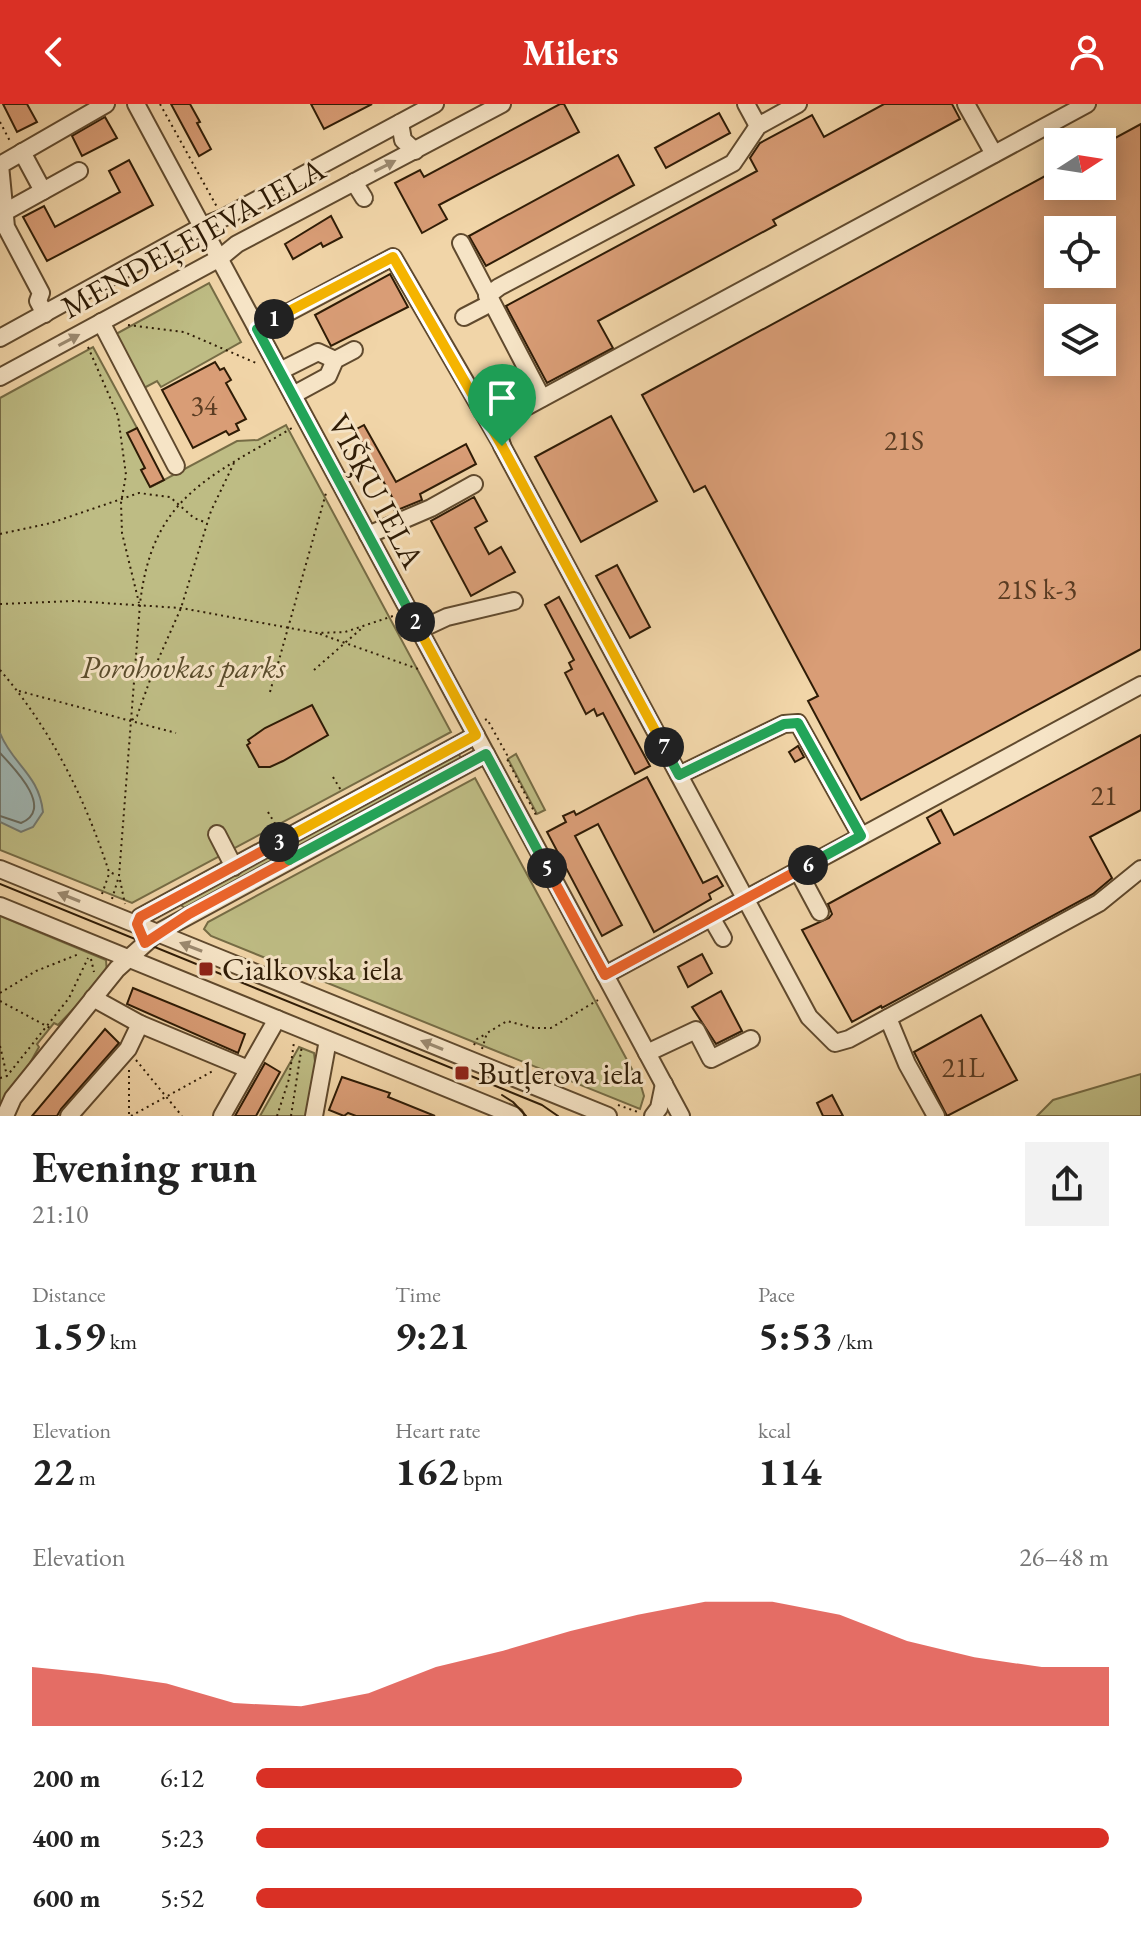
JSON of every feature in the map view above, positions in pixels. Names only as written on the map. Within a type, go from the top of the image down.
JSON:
[{"type":"street","points":[[45,314],[38,301],[41,293],[6,227],[0,165],[106,104]]},
{"type":"street","name":"VIŠĶU IELA","points":[[136,104],[681,1116]]},
{"type":"street","name":"MENDEĻEJEVA IELA","points":[[0,338],[203,226],[435,104]]},
{"type":"street","name":"MENDEĻEJEVA IELA","points":[[0,377],[220,258],[237,244],[502,104]]},
{"type":"street","points":[[746,104],[758,126]]},
{"type":"street","points":[[464,317],[489,300],[499,287],[733,163],[758,126],[798,104]]},
{"type":"street","points":[[966,104],[994,154]]},
{"type":"street","points":[[502,446],[501,431],[507,419],[542,398],[1087,104]]},
{"type":"street","points":[[400,123],[403,140],[415,151]]},
{"type":"street","points":[[20,153],[43,191]]},
{"type":"street","points":[[5,212],[79,171]]},
{"type":"street","points":[[354,182],[364,198]]},
{"type":"street","points":[[461,243],[542,398]]},
{"type":"street","points":[[257,329],[393,257],[502,446],[809,1017],[835,1043],[849,1039],[1099,903],[1141,869]]},
{"type":"street","points":[[101,322],[176,466]]},
{"type":"street","points":[[293,395],[328,376],[335,360],[354,350]]},
{"type":"street","points":[[280,371],[318,352],[335,360]]},
{"type":"street","points":[[501,386],[527,372]]},
{"type":"street","points":[[368,535],[431,508],[474,484]]},
{"type":"street","points":[[419,630],[447,617],[514,601]]},
{"type":"street","points":[[605,975],[1141,685]]},
{"type":"street","points":[[679,775],[784,724],[798,723],[861,836]]},
{"type":"street","points":[[137,924],[140,917],[476,735]]},
{"type":"street","points":[[5,1116],[13,1098],[95,991],[151,938],[486,754]]},
{"type":"street","points":[[217,834],[234,867]]},
{"type":"street","points":[[0,869],[137,924],[151,938],[608,1116]]},
{"type":"street","points":[[798,871],[820,912]]},
{"type":"street","points":[[0,906],[515,1116]]},
{"type":"street","points":[[712,919],[723,938]]},
{"type":"street","points":[[95,991],[140,1024],[240,1065]]},
{"type":"street","points":[[888,1018],[907,1064],[936,1116]]},
{"type":"street","points":[[222,1116],[240,1065],[277,1019]]},
{"type":"street","points":[[69,1116],[128,1049],[140,1024]]},
{"type":"street","points":[[647,1053],[696,1030],[711,1059],[751,1039]]},
{"type":"street","points":[[314,1116],[328,1040]]},
{"type":"street","points":[[653,1116],[659,1108],[664,1084]]},
{"type":"path","points":[[160,104],[219,211]]},
{"type":"path","points":[[0,122],[20,153]]},
{"type":"path","points":[[127,324],[184,332],[256,363]]},
{"type":"path","points":[[87,346],[118,416],[126,475],[122,497],[122,533],[140,604]]},
{"type":"path","points":[[112,900],[119,876],[140,604],[146,564],[156,538],[179,503],[195,488],[292,428]]},
{"type":"path","points":[[132,720],[137,716],[181,608],[207,523],[235,462]]},
{"type":"path","points":[[0,534],[51,523],[139,493],[170,497],[194,518],[207,523]]},
{"type":"path","points":[[270,692],[326,493]]},
{"type":"path","points":[[0,604],[73,601],[140,604],[245,618],[317,633],[345,632],[393,616]]},
{"type":"path","points":[[314,670],[363,627]]},
{"type":"path","points":[[317,633],[421,670]]},
{"type":"path","points":[[0,670],[68,770],[96,833],[109,872],[102,895]]},
{"type":"path","points":[[17,691],[176,733]]},
{"type":"path","points":[[487,719],[536,815]]},
{"type":"path","points":[[333,777],[343,793]]},
{"type":"path","points":[[268,812],[278,828]]},
{"type":"path","points":[[109,872],[119,876]]},
{"type":"path","points":[[119,876],[125,904]]},
{"type":"path","points":[[0,993],[36,971],[80,954]]},
{"type":"path","points":[[0,1078],[7,1076],[69,998],[90,958],[95,991]]},
{"type":"path","points":[[474,1046],[477,1039],[507,1021],[534,1028],[551,1028],[598,1000]]},
{"type":"path","points":[[0,1001],[64,1034]]},
{"type":"path","points":[[482,1049],[487,1033]]},
{"type":"path","points":[[277,1116],[289,1079],[294,1042]]},
{"type":"path","points":[[291,1116],[302,1045]]},
{"type":"path","points":[[0,1046],[13,1098]]},
{"type":"path","points":[[128,1049],[130,1116],[165,1097],[240,1065]]},
{"type":"path","points":[[128,1049],[182,1116]]},
{"type":"green space","points":[[209,283],[241,342],[161,387],[157,381],[142,389],[116,334]]},
{"type":"green space","name":"Porohovkas parks","points":[[93,347],[137,428],[145,468],[142,470],[151,487],[237,441],[258,440],[286,425],[451,732],[132,903],[0,850],[0,398]]},
{"type":"green space","points":[[457,751],[462,760],[186,909],[177,902]]},
{"type":"green space","points":[[516,754],[545,810],[537,814],[508,759]]},
{"type":"green space","points":[[475,778],[641,1086],[644,1096],[640,1109],[211,936],[204,929],[208,922]]},
{"type":"green space","points":[[0,916],[106,960],[107,974],[58,1025],[54,1023],[37,1044],[39,1047],[0,1116]]},
{"type":"green space","points":[[299,1047],[314,1053],[316,1070],[308,1116],[260,1116]]},
{"type":"green space","points":[[1141,1074],[1141,1116],[1037,1116],[1053,1100]]},
{"type":"water","points":[[0,733],[31,778],[43,812],[33,827],[21,832],[0,822]]},
{"type":"building","points":[[3,104],[27,104],[37,122],[17,132]]},
{"type":"building","points":[[171,104],[190,104],[211,149],[199,156]]},
{"type":"building","points":[[311,104],[372,104],[324,129]]},
{"type":"building","points":[[564,104],[579,132],[439,205],[447,219],[422,233],[395,183],[420,170],[424,177]]},
{"type":"building","points":[[884,104],[952,104],[960,119],[773,220],[776,225],[598,321],[613,348],[547,383],[506,306],[757,171],[750,158],[760,143],[812,115],[824,137]]},
{"type":"building","points":[[719,113],[730,133],[666,168],[655,148]]},
{"type":"building","points":[[105,117],[117,138],[82,156],[72,136]]},
{"type":"building","points":[[1141,124],[1141,649],[861,800],[808,701],[818,696],[705,486],[694,492],[642,395],[1044,177],[1044,200],[1116,200],[1116,137]]},
{"type":"building","points":[[618,155],[634,185],[486,266],[469,236]]},
{"type":"building","points":[[129,160],[153,205],[47,261],[23,217],[44,206],[55,227],[120,192],[109,171]]},
{"type":"building","points":[[331,216],[342,237],[323,247],[321,243],[293,259],[285,244]]},
{"type":"building","points":[[390,274],[408,307],[331,346],[315,315]]},
{"type":"building","points":[[215,362],[220,370],[224,368],[231,380],[226,383],[246,419],[236,424],[239,430],[229,435],[226,431],[193,448],[162,390]]},
{"type":"building","points":[[611,416],[657,501],[581,542],[535,457]]},
{"type":"building","points":[[364,425],[396,482],[466,444],[476,464],[420,494],[422,500],[395,511],[393,508],[397,506],[355,430]]},
{"type":"building","points":[[137,428],[164,480],[150,487],[141,470],[145,468],[127,433]]},
{"type":"building","points":[[474,497],[487,521],[475,528],[489,554],[501,547],[515,572],[471,596],[431,521]]},
{"type":"building","points":[[617,565],[650,627],[630,638],[596,576]]},
{"type":"building","points":[[559,597],[650,766],[635,774],[603,713],[597,716],[594,709],[586,714],[565,673],[572,669],[569,663],[574,660],[545,605]]},
{"type":"building","points":[[312,705],[328,735],[283,761],[270,767],[259,767],[247,745],[250,743],[248,740]]},
{"type":"building","points":[[1141,735],[1141,810],[1090,837],[1112,878],[1093,894],[852,1022],[802,930],[829,918],[832,914],[828,904],[940,843],[927,818],[941,810],[954,835]]},
{"type":"building","points":[[798,746],[804,757],[795,762],[789,752]]},
{"type":"building","points":[[647,777],[703,883],[717,876],[723,886],[709,894],[711,899],[654,932],[598,824],[575,836],[622,925],[602,936],[547,832],[566,822],[563,816],[574,811],[576,815]]},
{"type":"building","points":[[702,954],[712,973],[688,987],[678,967]]},
{"type":"building","points":[[133,988],[245,1034],[238,1053],[127,1004]]},
{"type":"building","points":[[721,991],[742,1031],[716,1044],[692,1007]]},
{"type":"building","points":[[981,1015],[1017,1080],[947,1116],[914,1052]]},
{"type":"building","points":[[105,1029],[119,1043],[57,1116],[32,1116]]},
{"type":"building","points":[[265,1063],[280,1072],[256,1116],[235,1116]]},
{"type":"building","points":[[342,1077],[390,1093],[388,1097],[435,1116],[356,1116],[348,1113],[344,1116],[329,1110]]},
{"type":"building","points":[[832,1095],[843,1116],[823,1116],[817,1103]]},
{"type":"tram line","points":[[0,884],[542,1105],[558,1116]]},
{"type":"tram line","points":[[502,1095],[526,1116]]},
{"type":"place","name":"Cialkovska iela","points":[[206,969]]},
{"type":"place","name":"Butļerova iela","points":[[462,1073]]},
{"type":"route","points":[[393,257],[502,446],[679,775],[784,724],[798,723],[861,836],[605,975],[486,754],[189,914],[145,943],[137,924],[140,917],[476,735],[257,329],[393,257]]}]
